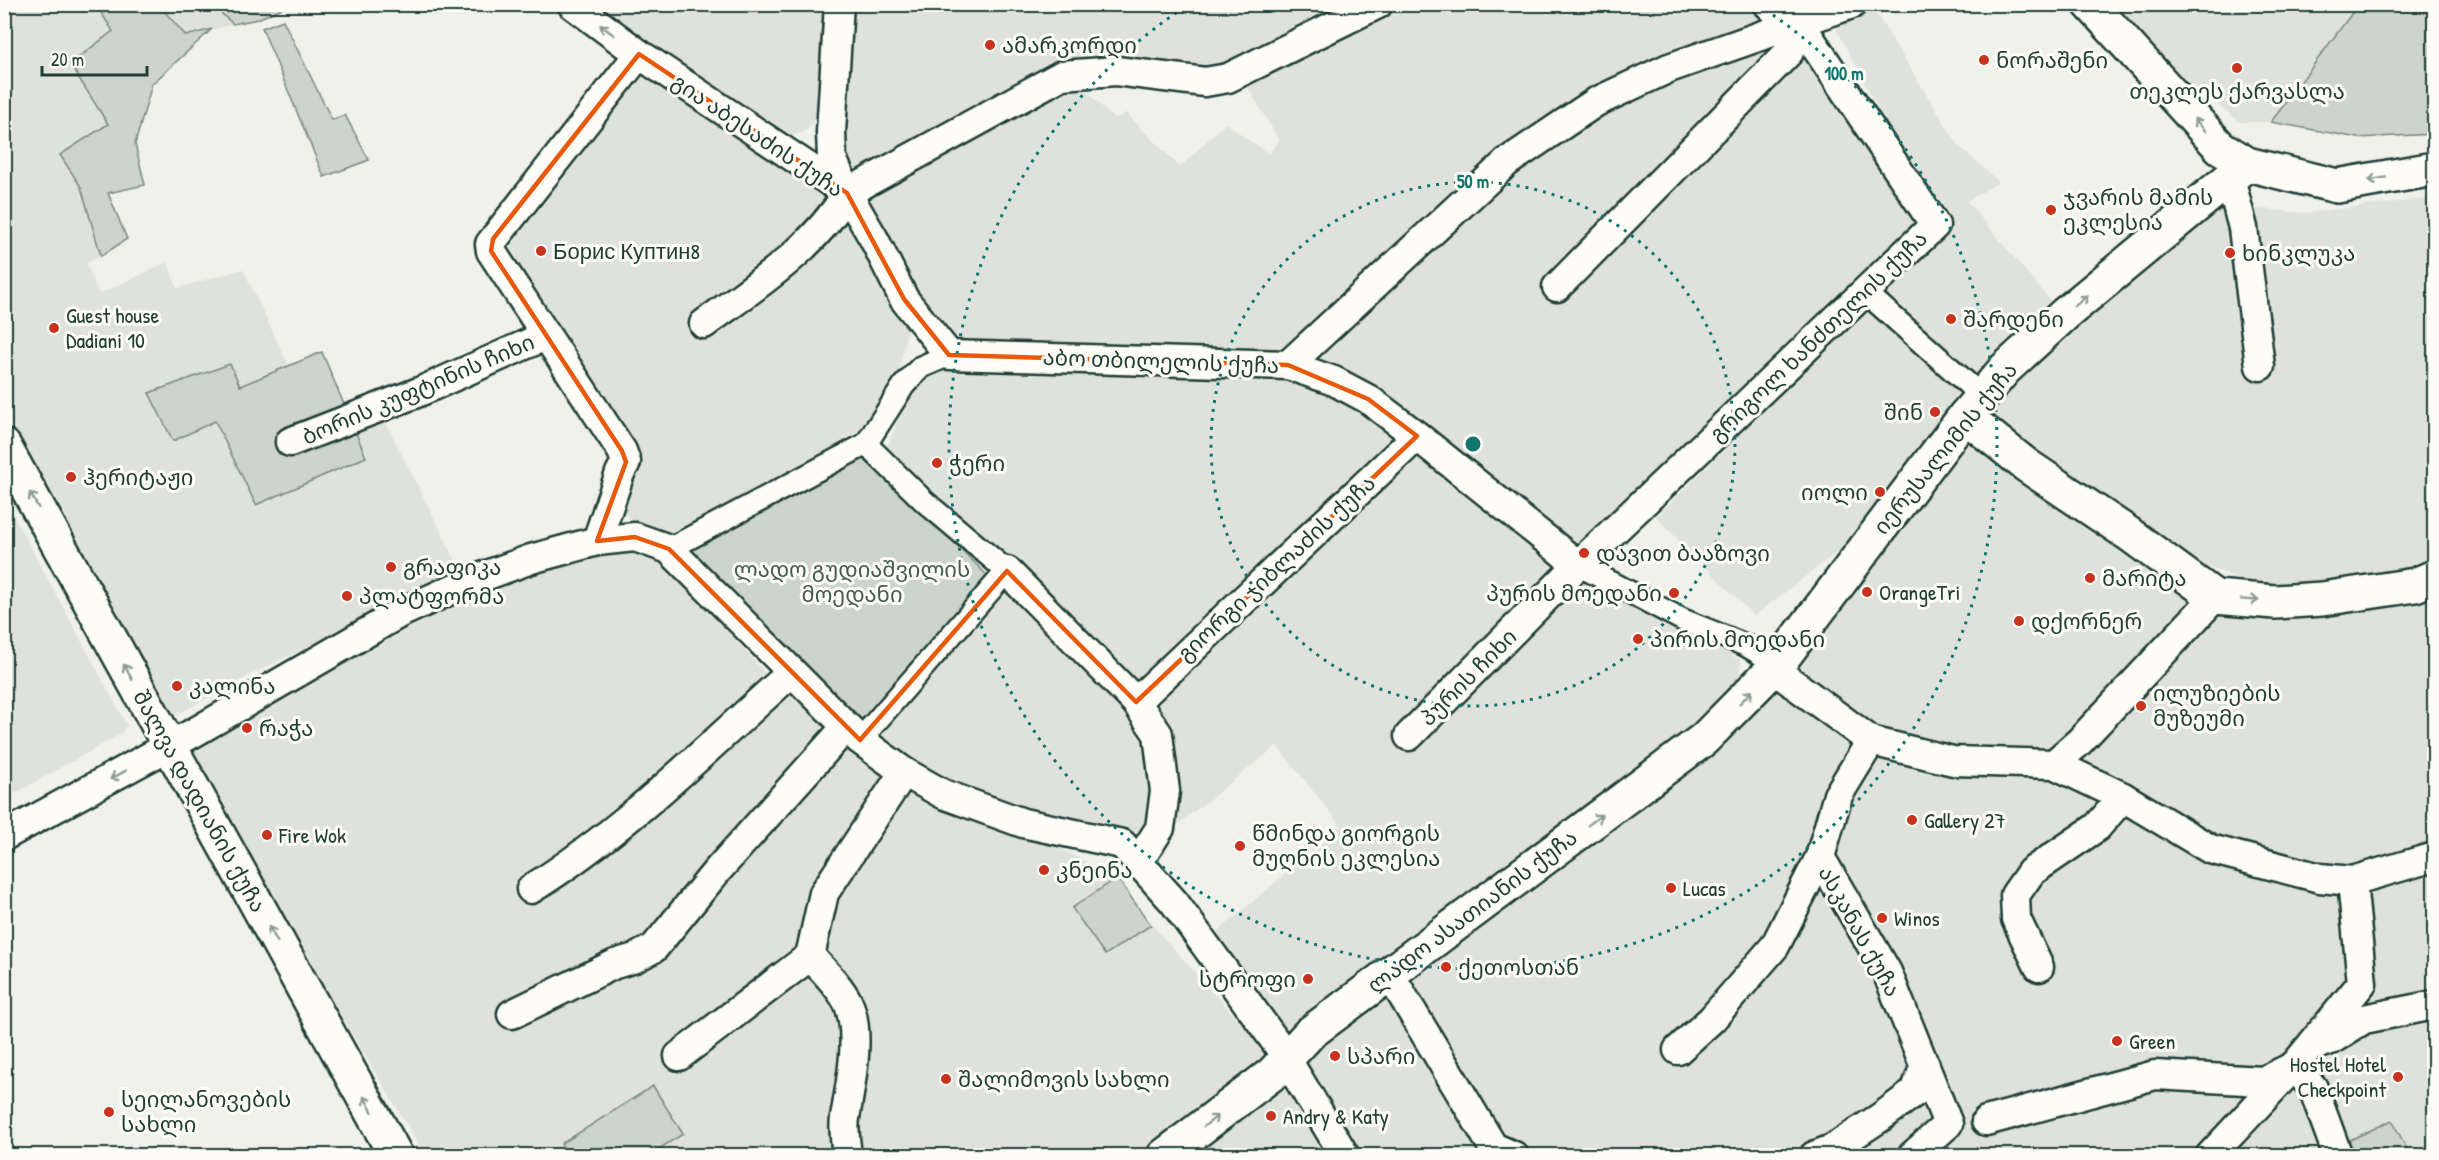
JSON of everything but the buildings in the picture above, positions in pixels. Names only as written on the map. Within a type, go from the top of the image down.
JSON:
[{"type":"street","name":"გია აბესაძის ქუჩა","points":[[572,4],[639,54],[847,193],[874,239],[904,299],[928,332],[949,355]]},
{"type":"street","points":[[839,4],[831,132],[832,158],[847,193]]},
{"type":"street","points":[[704,324],[776,271],[834,216],[847,193],[1062,75],[1116,70],[1205,82],[1228,78],[1340,12],[1378,4]]},
{"type":"street","name":"გრიგოლ ხანძთელის ქუჩა","points":[[1578,566],[1935,225],[1807,34],[1791,25],[1768,4]]},
{"type":"street","points":[[1288,365],[1507,162],[1596,102],[1669,68],[1852,4]]},
{"type":"street","points":[[2090,4],[2220,147],[2238,171],[2260,366]]},
{"type":"street","points":[[1557,287],[1789,52],[1791,25]]},
{"type":"street","points":[[597,541],[620,473],[626,462],[622,451],[491,251],[490,244],[639,54]]},
{"type":"street","points":[[2238,171],[2337,186],[2434,169]]},
{"type":"street","name":"იერუსალიმის ქუჩა","points":[[1778,664],[1972,407],[2034,340],[2238,171]]},
{"type":"street","points":[[1864,291],[1968,384],[1972,407],[2026,465],[2129,534],[2215,597],[2274,602],[2322,599],[2415,585],[2434,577]]},
{"type":"street","name":"ბორის კუფტინის ჩიხი","points":[[290,442],[419,392],[545,336]]},
{"type":"street","name":"აბო თბილელის ქუჩა","points":[[866,444],[904,385],[921,367],[949,355],[1288,365],[1334,381],[1368,399],[1418,436],[1578,566]]},
{"type":"street","name":"გიორგი ჯიბლაძის ქუჩა","points":[[1136,702],[1418,436]]},
{"type":"street","points":[[669,549],[866,444],[925,502],[1007,571],[1136,702],[1158,734],[1165,791],[1160,828],[1139,861]]},
{"type":"street","name":"შალვა დადიანის ქუჩა","points":[[4,446],[396,1155]]},
{"type":"street","points":[[4,836],[169,746],[400,613],[478,578],[531,559],[597,541],[635,537],[669,549],[853,733],[904,772],[943,794],[1023,823],[1122,844],[1174,902],[1288,1058],[1345,1155]]},
{"type":"street","points":[[1578,566],[1683,621],[1745,645],[1778,664],[1783,676],[1871,741],[1953,761],[2054,764],[2123,797],[2210,849],[2320,878],[2352,881],[2434,857]]},
{"type":"street","name":"პურის ჩიხი","points":[[1409,736],[1578,566]]},
{"type":"street","points":[[512,1014],[615,964],[635,958],[654,948],[708,880],[853,733],[1007,571]]},
{"type":"street","points":[[2054,764],[2079,742],[2215,597]]},
{"type":"street","name":"ლადო ასათიანის ქუჩა","points":[[1164,1155],[1272,1074],[1310,1033],[1704,739],[1778,664]]},
{"type":"street","points":[[531,889],[613,831],[792,672]]},
{"type":"street","name":"ასკანას ქუჩა","points":[[1871,741],[1838,795],[1820,857],[1887,972],[1948,1124],[1912,1155]]},
{"type":"street","points":[[679,1056],[810,956],[824,893],[904,772]]},
{"type":"street","points":[[2039,967],[2016,919],[2015,895],[2031,872],[2097,827],[2123,797]]},
{"type":"street","points":[[1678,1050],[1731,999],[1775,946],[1820,857]]},
{"type":"street","points":[[2210,1155],[2301,1057],[2362,983],[2352,881]]},
{"type":"street","points":[[810,956],[848,1003],[852,1024],[854,1056],[852,1089],[845,1121],[847,1155]]},
{"type":"street","points":[[1389,973],[1493,1147],[1514,1155]]},
{"type":"street","points":[[1986,1121],[2114,1084],[2155,1075],[2263,1081],[2364,1019],[2434,1005]]},
{"type":"street","points":[[2301,1057],[2338,1155]]},
{"type":"street","points":[[1814,1155],[1832,1149],[1915,1092],[1925,1065]]},
{"type":"highlighted area","points":[[639,54],[847,193],[904,299],[949,355],[1288,365],[1368,399],[1417,436],[1136,702],[1007,571],[860,740],[669,549],[635,537],[597,541],[626,462],[622,451],[491,251],[493,239]]},
{"type":"shaded area","points":[[4,5],[102,5],[98,8],[114,31],[70,64],[108,124],[60,156],[81,187],[101,256],[86,263],[99,294],[168,262],[177,288],[243,269],[289,366],[240,386],[230,365],[173,441],[215,421],[257,505],[366,457],[350,423],[380,411],[461,571],[256,672],[174,716],[5,414]]},
{"type":"shaded area","points":[[159,5],[212,5],[233,24],[186,37]]},
{"type":"shaded area","points":[[581,5],[827,5],[821,110],[807,130],[780,142]]},
{"type":"shaded area","points":[[846,5],[1371,5],[1226,74],[1095,62],[853,186],[838,153]]},
{"type":"shaded area","points":[[1396,5],[1751,5],[1768,29],[1631,76],[1293,350],[1226,352],[958,348],[912,296],[863,193],[1076,80],[1114,119],[1126,113],[1180,167],[1225,123],[1269,154],[1279,140],[1243,79]]},
{"type":"shaded area","points":[[1863,5],[1871,5],[1958,145],[1999,182],[1967,201],[2054,305],[1982,380],[1966,372],[1877,295],[1941,228],[1830,17]]},
{"type":"shaded area","points":[[2103,5],[2358,5],[2271,122],[2240,122],[2125,32]]},
{"type":"shaded area","points":[[1813,28],[1928,223],[1578,555],[1297,361],[1538,152],[1635,88]]},
{"type":"shaded area","points":[[641,66],[839,199],[908,326],[897,383],[857,432],[784,477],[670,539],[637,527],[612,499],[628,455],[501,242]]},
{"type":"shaded area","points":[[2434,198],[2434,571],[2318,589],[2252,584],[2191,560],[1982,420],[2067,325],[2197,220],[2230,206],[2305,213]]},
{"type":"shaded area","points":[[1872,304],[1968,387],[1849,543],[1754,616],[1656,517]]},
{"type":"shaded area","points":[[943,366],[1311,377],[1402,442],[1132,695],[887,447],[910,390]]},
{"type":"shaded area","points":[[1976,434],[2221,595],[2434,581],[2434,1155],[1170,1156],[1784,668]]},
{"type":"shaded area","points":[[1416,439],[1672,625],[1741,660],[1738,687],[1663,758],[1309,1031],[1283,1031],[1214,935],[1341,826],[1277,746],[1162,837],[1143,699]]},
{"type":"shaded area","points":[[5,500],[127,725],[121,734],[5,799]]},
{"type":"shaded area","points":[[611,547],[646,547],[665,561],[773,682],[905,789],[869,741],[1003,587],[1152,735],[1153,824],[1133,856],[1038,837],[1117,878],[1152,925],[1263,1047],[1266,1062],[1143,1155],[425,1155],[182,751],[479,586]]},
{"type":"green space","points":[[102,5],[159,5],[186,36],[212,29],[152,84],[135,144],[145,185],[108,193],[127,239],[101,256],[81,187],[60,155],[108,124],[70,64],[113,31],[98,8]]},
{"type":"green space","points":[[212,5],[289,5],[258,19],[233,24]]},
{"type":"green space","points":[[2358,5],[2434,5],[2434,134],[2358,138],[2271,122]]},
{"type":"green space","points":[[283,20],[332,120],[345,115],[369,160],[324,177],[262,28]]},
{"type":"green space","points":[[322,352],[366,457],[256,505],[215,421],[173,441],[149,393],[230,364],[240,386]]},
{"type":"green space","name":"ლადო გუდიაშვილის მოედანი","points":[[864,454],[989,577],[858,729],[682,552]]},
{"type":"green space","points":[[1117,878],[1151,925],[1105,955],[1072,908]]},
{"type":"green space","points":[[653,1086],[683,1134],[649,1155],[568,1155],[561,1144]]},
{"type":"green space","points":[[2392,1120],[2410,1155],[2348,1155],[2344,1143]]},
{"type":"place","name":"ამარკორდი","points":[[990,45]]},
{"type":"place","name":"ნორაშენი","points":[[1984,60]]},
{"type":"place","name":"თეკლეს ქარვასლა","points":[[2237,68]]},
{"type":"place","name":"ჯვარის მამის ეკლესია","points":[[2051,210]]},
{"type":"place","name":"Борис Куптин8","points":[[541,251]]},
{"type":"place","name":"ხინკლუკა","points":[[2230,253]]},
{"type":"place","name":"შარდენი","points":[[1951,319]]},
{"type":"place","name":"Guest house Dadiani 10","points":[[54,328]]},
{"type":"place","name":"შინ","points":[[1935,412]]},
{"type":"place","name":"ჭერი","points":[[937,463]]},
{"type":"place","name":"ჰერიტაჟი","points":[[71,477]]},
{"type":"place","name":"იოლი","points":[[1880,492]]},
{"type":"place","name":"დავით ბააზოვი","points":[[1584,553]]},
{"type":"place","name":"გრაფიკა","points":[[391,567]]},
{"type":"place","name":"მარიტა","points":[[2090,578]]},
{"type":"place","name":"OrangeTri","points":[[1867,592]]},
{"type":"place","name":"პურის მოედანი","points":[[1674,593]]},
{"type":"place","name":"პლატფორმა","points":[[347,596]]},
{"type":"place","name":"დქორნერ","points":[[2019,621]]},
{"type":"place","name":"პირის მოედანი","points":[[1638,639]]},
{"type":"place","name":"კალინა","points":[[177,686]]},
{"type":"place","name":"ილუზიების მუზეუმი","points":[[2141,706]]},
{"type":"place","name":"რაჭა","points":[[247,728]]},
{"type":"place","name":"Gallery 27","points":[[1912,820]]},
{"type":"place","name":"Fire Wok","points":[[267,835]]},
{"type":"place","name":"წმინდა გიორგის მუღნის ეკლესია","points":[[1240,846]]},
{"type":"place","name":"კნეინა","points":[[1044,870]]},
{"type":"place","name":"Lucas","points":[[1671,888]]},
{"type":"place","name":"Winos","points":[[1882,918]]},
{"type":"place","name":"ქეთოსთან","points":[[1446,967]]},
{"type":"place","name":"სტროფი","points":[[1308,979]]},
{"type":"place","name":"Green","points":[[2117,1041]]},
{"type":"place","name":"სპარი","points":[[1335,1056]]},
{"type":"place","name":"Hostel Hotel Checkpoint","points":[[2398,1077]]},
{"type":"place","name":"შალიმოვის სახლი","points":[[946,1079]]},
{"type":"place","name":"სეილანოვების სახლი","points":[[109,1112]]},
{"type":"place","name":"Andry & Katy","points":[[1271,1116]]}]
